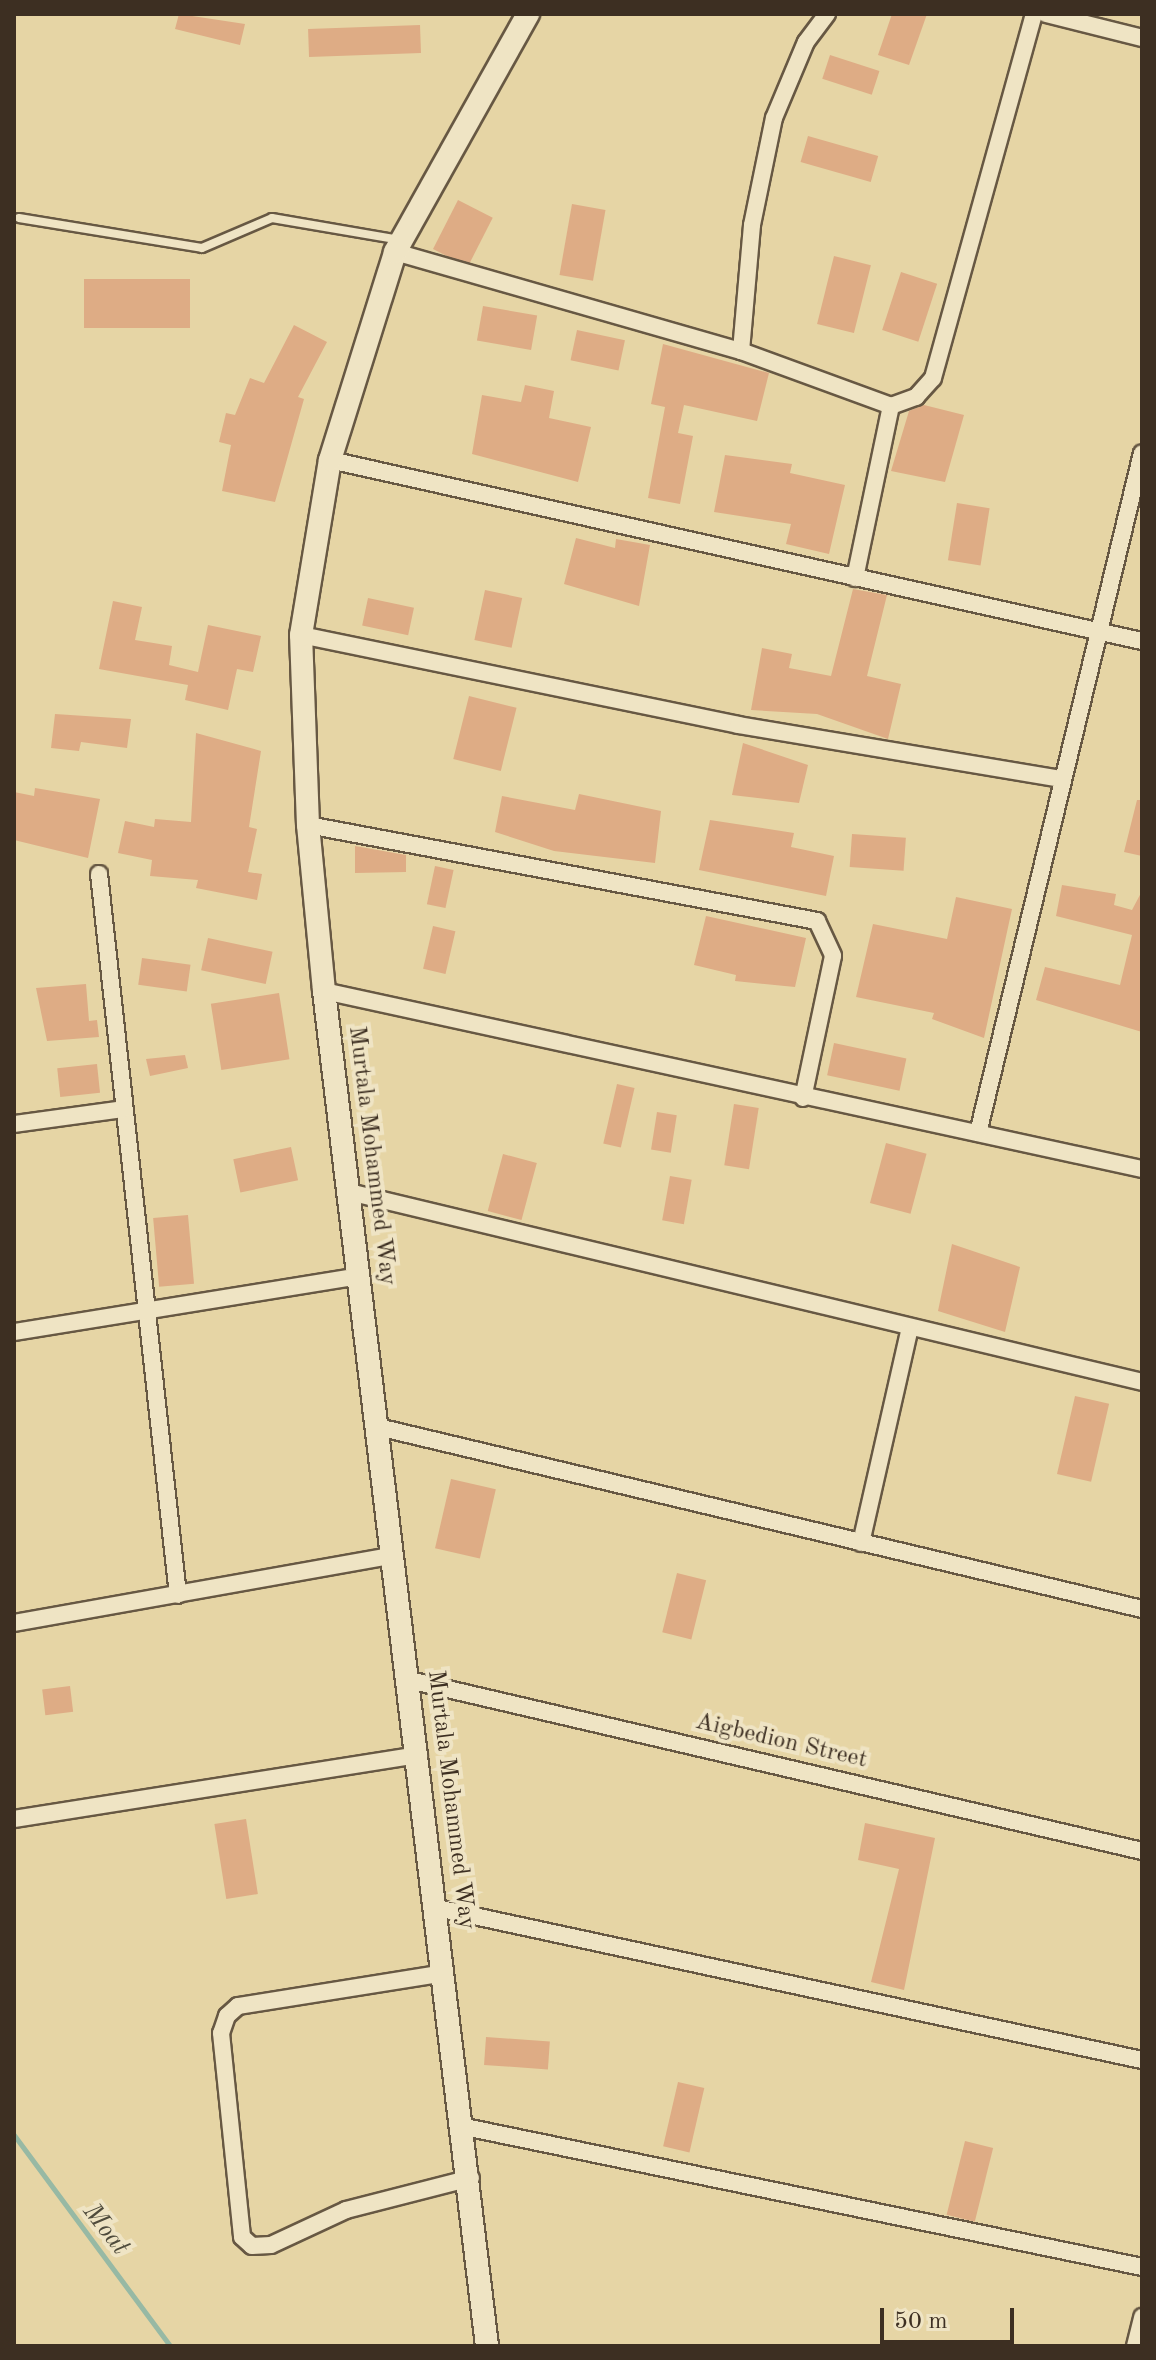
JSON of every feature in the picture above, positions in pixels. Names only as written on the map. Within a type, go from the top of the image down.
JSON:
[{"type":"street","name":"Murtala Mohammed Way","points":[[487,2346],[465,2127],[324,991],[308,825],[301,635],[330,460],[398,246],[528,14]]},
{"type":"street","points":[[741,351],[752,225],[774,118],[806,42],[827,14]]},
{"type":"street","points":[[398,246],[741,351],[891,406],[916,397],[933,378],[1034,14]]},
{"type":"street","points":[[1046,14],[1142,38]]},
{"type":"street","points":[[855,578],[891,406]]},
{"type":"street","points":[[978,1133],[1142,453]]},
{"type":"street","points":[[330,460],[1142,641]]},
{"type":"street","points":[[301,635],[738,725],[1062,779]]},
{"type":"street","points":[[308,825],[817,921],[833,956],[803,1098]]},
{"type":"street","points":[[99,874],[178,1595]]},
{"type":"street","points":[[324,991],[803,1098],[1142,1169]]},
{"type":"street","points":[[14,1124],[124,1109]]},
{"type":"street","points":[[349,1192],[1142,1382]]},
{"type":"street","points":[[14,1332],[360,1276]]},
{"type":"street","points":[[861,1543],[910,1328]]},
{"type":"street","points":[[378,1427],[1142,1609]]},
{"type":"street","points":[[14,1623],[394,1555]]},
{"type":"street","name":"Aigbedion Street","points":[[409,1680],[1142,1851]]},
{"type":"street","points":[[14,1819],[419,1755]]},
{"type":"street","points":[[437,1908],[1142,2060]]},
{"type":"street","points":[[445,1973],[238,2006],[227,2016],[221,2033],[242,2237],[252,2246],[271,2245],[346,2210],[471,2178]]},
{"type":"street","points":[[465,2127],[1142,2267]]},
{"type":"street","points":[[1135,2346],[1142,2317]]},
{"type":"lane","points":[[19,218],[202,248],[272,218],[398,246]]},
{"type":"building","points":[[179,14],[245,24],[240,45],[175,29]]},
{"type":"building","points":[[892,14],[927,14],[909,65],[878,55]]},
{"type":"building","points":[[420,25],[421,53],[309,57],[308,29]]},
{"type":"building","points":[[830,55],[879,71],[872,95],[822,79]]},
{"type":"building","points":[[808,136],[878,156],[871,182],[801,162]]},
{"type":"building","points":[[458,200],[493,218],[468,267],[433,249]]},
{"type":"building","points":[[572,204],[605,210],[593,281],[559,275]]},
{"type":"building","points":[[834,256],[871,265],[854,333],[817,324]]},
{"type":"building","points":[[901,272],[937,284],[918,342],[882,330]]},
{"type":"building","points":[[84,279],[190,279],[190,328],[84,328]]},
{"type":"building","points":[[483,306],[537,316],[531,350],[477,340]]},
{"type":"building","points":[[294,325],[327,342],[298,397],[304,399],[275,502],[222,491],[231,445],[219,442],[226,413],[235,415],[250,378],[264,383]]},
{"type":"building","points":[[577,330],[625,340],[618,371],[571,360]]},
{"type":"building","points":[[663,344],[769,373],[757,421],[684,405],[678,433],[693,436],[680,504],[648,498],[665,407],[651,404]]},
{"type":"building","points":[[525,385],[554,391],[549,418],[591,427],[578,482],[472,454],[482,395],[521,402]]},
{"type":"building","points":[[924,405],[964,415],[945,482],[891,471],[909,411]]},
{"type":"building","points":[[725,455],[792,464],[790,473],[845,485],[829,554],[786,544],[791,524],[714,512]]},
{"type":"building","points":[[957,503],[990,508],[981,565],[948,560]]},
{"type":"building","points":[[576,538],[615,548],[616,539],[650,545],[639,606],[564,584]]},
{"type":"building","points":[[853,589],[887,595],[867,676],[901,684],[888,739],[817,714],[751,710],[762,648],[792,654],[789,668],[831,676]]},
{"type":"building","points":[[485,590],[522,598],[512,648],[474,640]]},
{"type":"building","points":[[368,598],[414,608],[408,635],[362,625]]},
{"type":"building","points":[[113,601],[142,607],[135,640],[172,646],[169,665],[198,672],[208,625],[261,636],[253,672],[237,669],[228,710],[185,700],[188,685],[99,669]]},
{"type":"building","points":[[469,696],[517,708],[501,771],[453,759]]},
{"type":"building","points":[[55,714],[131,719],[127,748],[81,742],[79,751],[51,748]]},
{"type":"building","points":[[196,733],[261,751],[249,827],[257,829],[248,872],[262,874],[257,900],[196,888],[198,880],[150,876],[152,860],[118,853],[125,821],[154,827],[155,819],[191,822]]},
{"type":"building","points":[[743,743],[808,765],[799,803],[732,795]]},
{"type":"building","points":[[35,788],[100,799],[88,858],[14,840],[14,792],[34,796]]},
{"type":"building","points":[[579,794],[661,811],[655,863],[554,851],[495,832],[502,796],[575,810]]},
{"type":"building","points":[[1137,800],[1142,800],[1142,856],[1124,852]]},
{"type":"building","points":[[710,820],[794,833],[791,847],[834,856],[826,896],[699,870]]},
{"type":"building","points":[[852,834],[906,838],[904,871],[850,867]]},
{"type":"building","points":[[355,846],[406,855],[406,872],[355,873]]},
{"type":"building","points":[[435,866],[454,870],[445,908],[427,904]]},
{"type":"building","points":[[1062,885],[1116,894],[1114,905],[1132,910],[1142,891],[1142,1032],[1036,1000],[1045,967],[1120,985],[1132,935],[1056,916]]},
{"type":"building","points":[[956,897],[1012,909],[984,1038],[932,1019],[934,1013],[856,997],[873,924],[947,939]]},
{"type":"building","points":[[706,916],[806,938],[795,987],[735,981],[736,975],[694,965]]},
{"type":"building","points":[[433,926],[455,931],[446,974],[423,969]]},
{"type":"building","points":[[208,938],[273,952],[266,984],[201,970]]},
{"type":"building","points":[[142,958],[191,965],[187,992],[138,985]]},
{"type":"building","points":[[86,984],[89,1021],[97,1020],[99,1037],[47,1041],[36,988]]},
{"type":"building","points":[[279,993],[289,1059],[221,1070],[211,1004]]},
{"type":"building","points":[[834,1043],[906,1058],[900,1091],[827,1075]]},
{"type":"building","points":[[185,1055],[188,1068],[150,1076],[146,1059]]},
{"type":"building","points":[[97,1064],[100,1093],[60,1097],[57,1068]]},
{"type":"building","points":[[617,1084],[635,1088],[621,1147],[603,1143]]},
{"type":"building","points":[[734,1104],[759,1108],[749,1169],[724,1165]]},
{"type":"building","points":[[657,1112],[677,1115],[671,1153],[651,1150]]},
{"type":"building","points":[[886,1143],[927,1154],[911,1214],[870,1203]]},
{"type":"building","points":[[291,1147],[298,1180],[240,1193],[233,1159]]},
{"type":"building","points":[[503,1154],[537,1163],[522,1220],[488,1211]]},
{"type":"building","points":[[670,1176],[692,1180],[684,1224],[662,1220]]},
{"type":"building","points":[[188,1215],[194,1284],[159,1287],[153,1218]]},
{"type":"building","points":[[952,1244],[1020,1267],[1005,1332],[938,1311]]},
{"type":"building","points":[[1075,1396],[1109,1404],[1091,1482],[1057,1474]]},
{"type":"building","points":[[451,1479],[496,1489],[480,1559],[435,1548]]},
{"type":"building","points":[[677,1573],[706,1580],[691,1639],[662,1632]]},
{"type":"building","points":[[70,1686],[73,1712],[45,1715],[42,1689]]},
{"type":"building","points":[[246,1819],[258,1894],[226,1899],[214,1824]]},
{"type":"building","points":[[865,1823],[935,1838],[904,1990],[871,1982],[899,1869],[858,1860]]},
{"type":"building","points":[[486,2037],[550,2041],[548,2069],[484,2065]]},
{"type":"building","points":[[678,2082],[704,2088],[689,2152],[663,2146]]},
{"type":"building","points":[[965,2141],[993,2148],[975,2222],[947,2215]]},
{"type":"waterway","name":"Moat","points":[[14,2135],[170,2346]]}]
